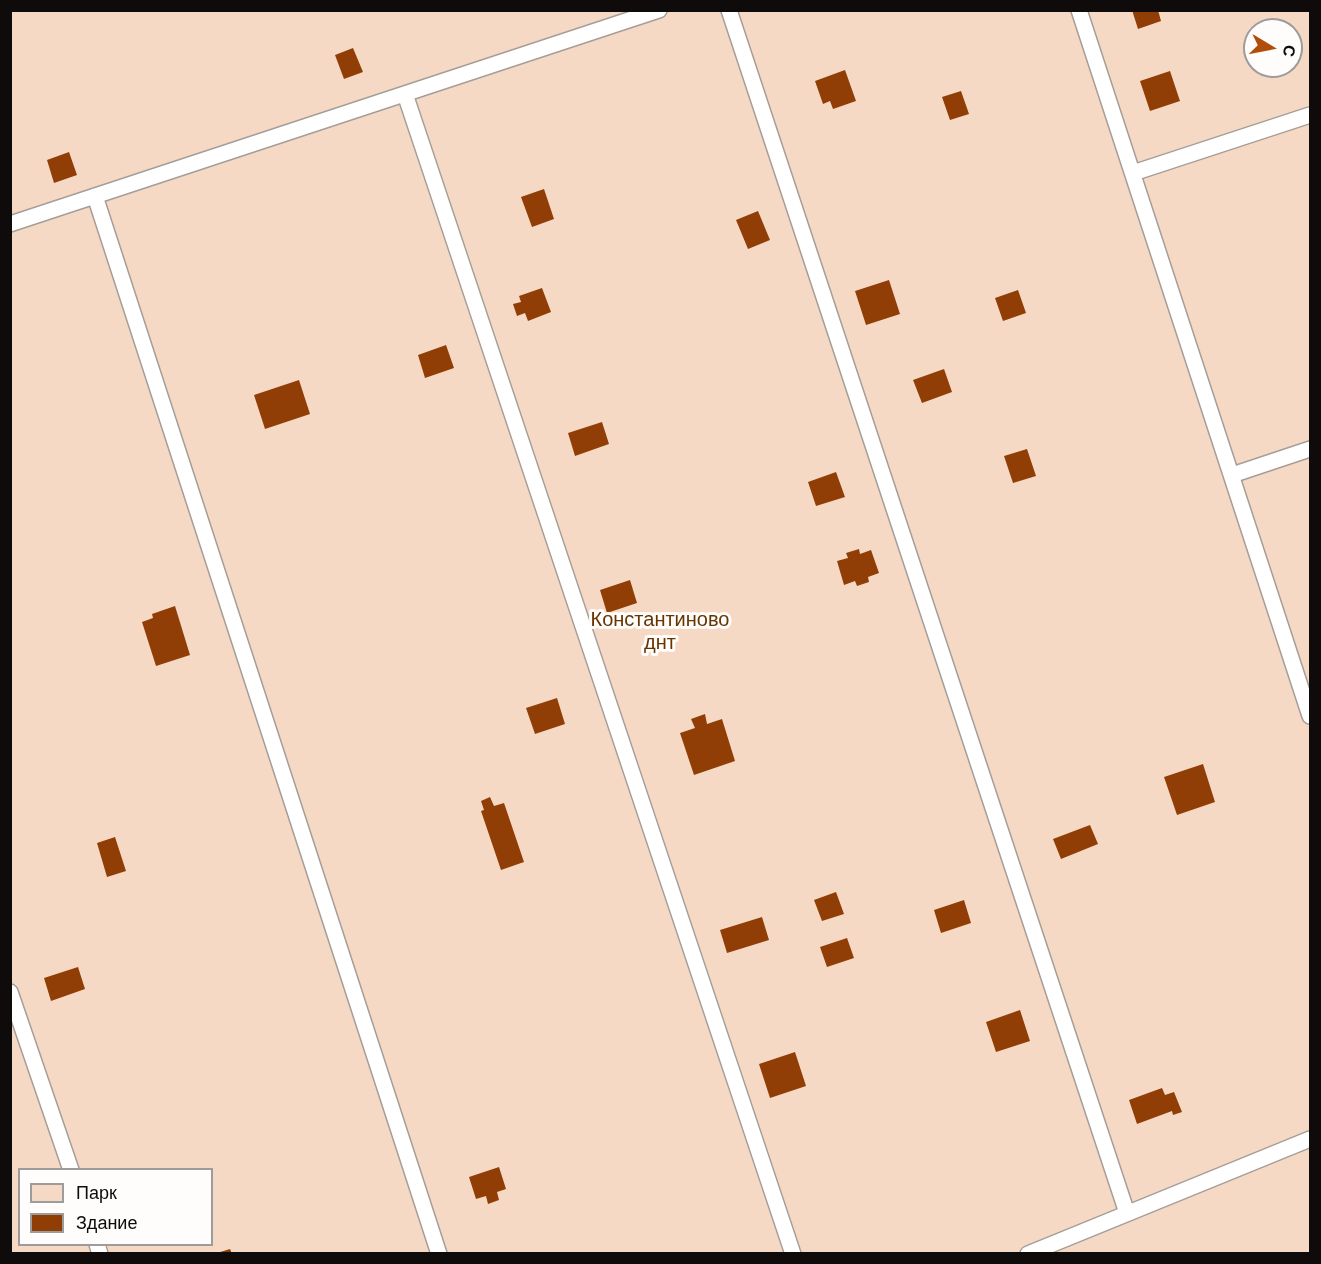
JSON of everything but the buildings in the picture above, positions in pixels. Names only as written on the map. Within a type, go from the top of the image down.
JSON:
[{"type":"lane","points":[[10,224],[659,10]]},
{"type":"lane","points":[[729,10],[1127,1213]]},
{"type":"lane","points":[[1079,10],[1311,716]]},
{"type":"lane","points":[[405,94],[793,1254]]},
{"type":"lane","points":[[1133,173],[1311,115]]},
{"type":"lane","points":[[95,196],[439,1254]]},
{"type":"lane","points":[[1232,475],[1311,449]]},
{"type":"lane","points":[[10,992],[70,1168]]},
{"type":"lane","points":[[1028,1254],[1311,1139]]},
{"type":"green space","name":"Константиново днт","points":[[11,11],[1310,11],[1310,1253],[11,1253]]}]
